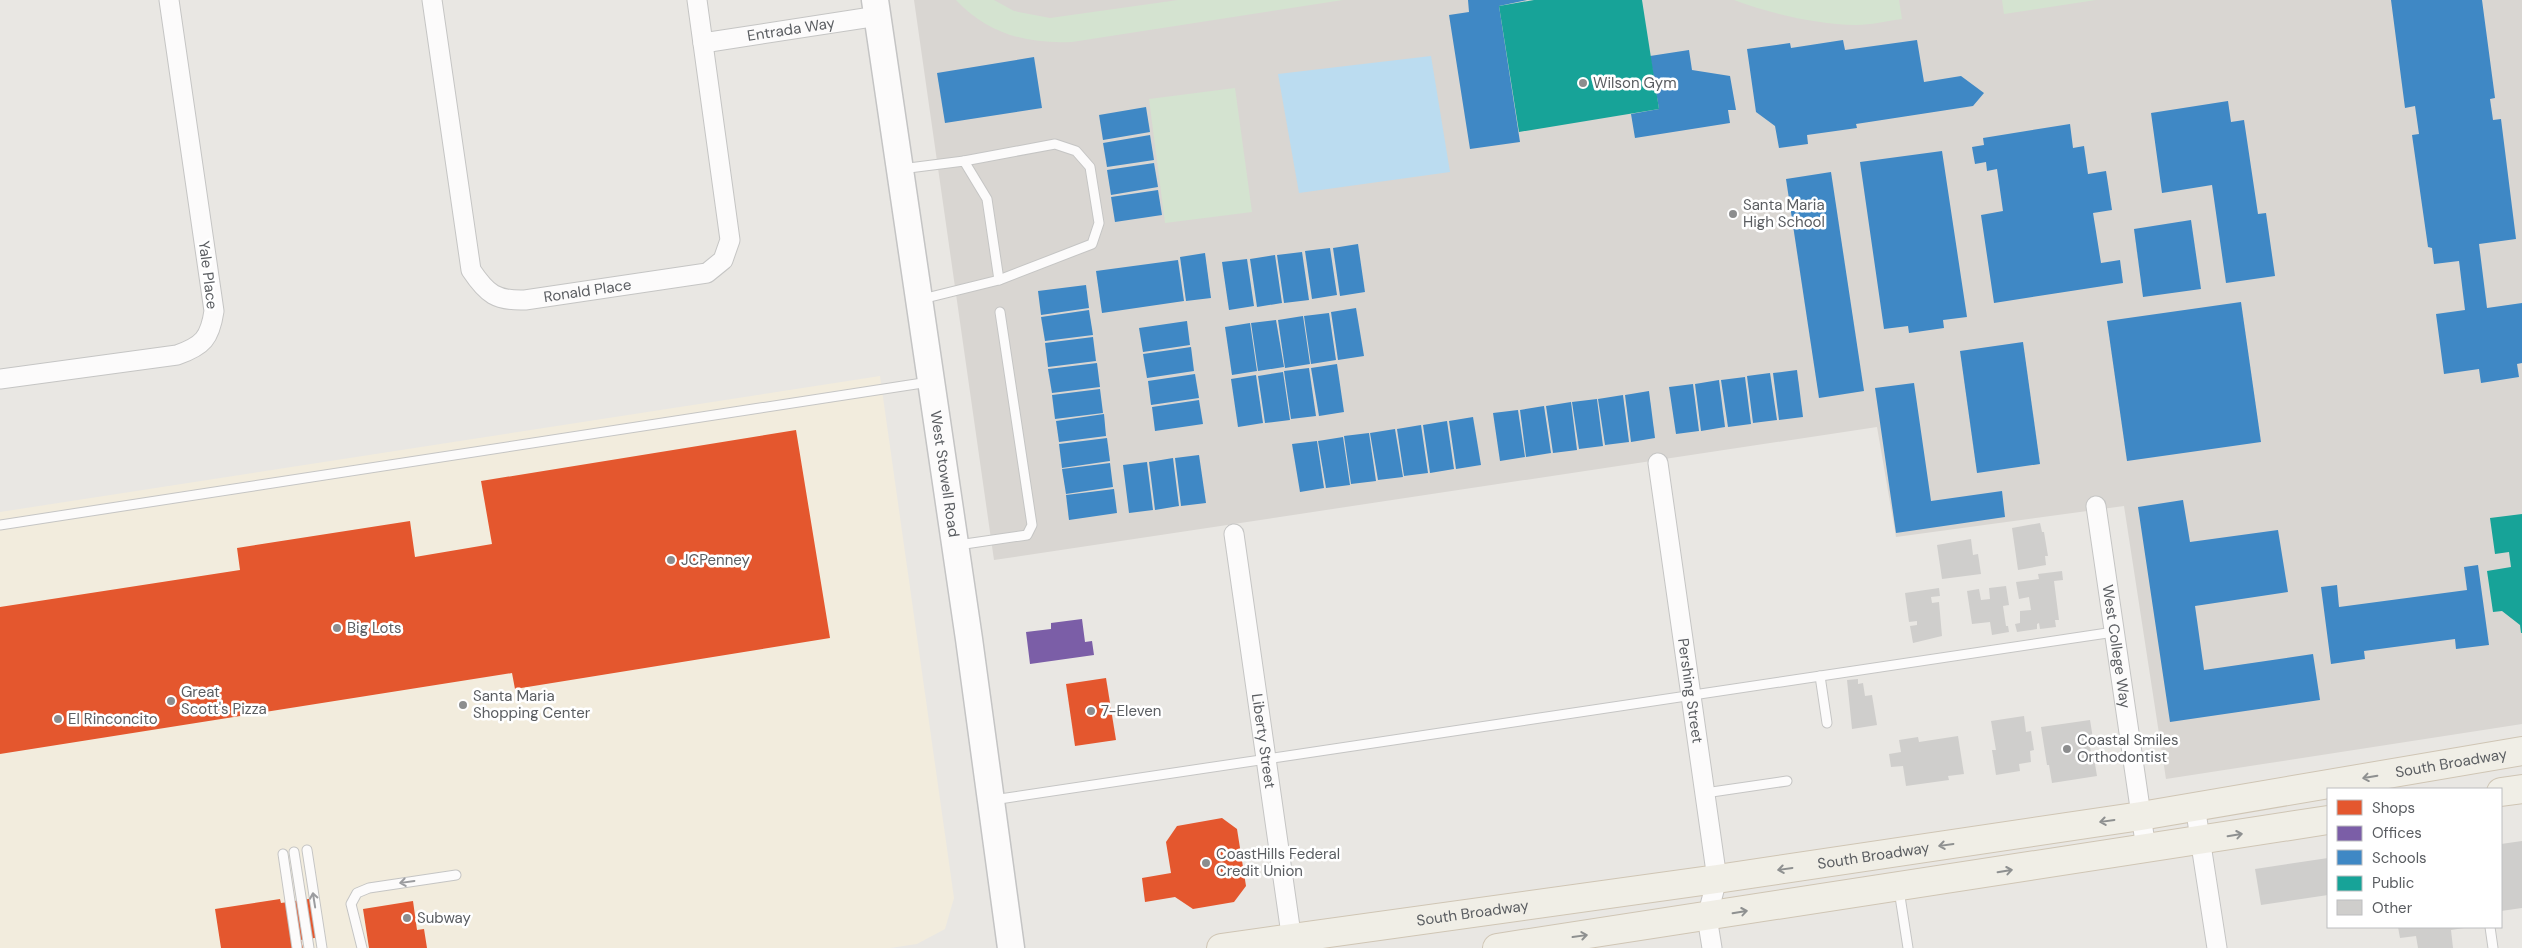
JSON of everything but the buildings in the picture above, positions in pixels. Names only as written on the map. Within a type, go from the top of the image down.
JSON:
[{"type":"main road","name":"West Stowell Road","points":[[877,8],[1011,948]]},
{"type":"main road","name":"South Broadway","points":[[1222,948],[1293,943],[2141,816],[2522,751]]},
{"type":"main road","points":[[2502,792],[2522,789]]},
{"type":"main road","points":[[1497,948],[2327,820]]},
{"type":"street","name":"Yale Place","points":[[0,379],[177,355],[194,349],[211,332],[214,311],[169,0]]},
{"type":"street","name":"Ronald Place","points":[[432,0],[471,270],[485,290],[506,301],[525,300],[707,273],[723,260],[730,240],[697,0]]},
{"type":"street","name":"Entrada Way","points":[[703,43],[877,8]]},
{"type":"street","name":"Pershing Street","points":[[1658,464],[1717,879],[1707,917]]},
{"type":"street","name":"West College Way","points":[[2096,506],[2146,848]]},
{"type":"street","name":"Liberty Street","points":[[1234,534],[1293,943]]},
{"type":"street","points":[[2195,806],[2217,948]]},
{"type":"street","points":[[1707,917],[1712,948]]},
{"type":"lane","points":[[900,170],[964,161],[1055,144],[1076,151],[1090,167],[1099,223],[1092,244],[999,280],[919,300]]},
{"type":"lane","points":[[964,161],[987,199],[999,280]]},
{"type":"lane","points":[[955,546],[1027,535],[1032,525],[1000,312]]},
{"type":"lane","points":[[0,525],[931,382]]},
{"type":"lane","points":[[990,800],[2114,632]]},
{"type":"lane","points":[[1820,676],[1827,723]]},
{"type":"lane","points":[[1704,793],[1787,782]]},
{"type":"lane","points":[[307,850],[322,948]]},
{"type":"lane","points":[[294,852],[309,948]]},
{"type":"lane","points":[[283,854],[297,948]]},
{"type":"lane","points":[[362,948],[351,904],[357,893],[369,888],[456,875]]},
{"type":"lane","points":[[1899,887],[1908,948]]},
{"type":"lane","points":[[2490,928],[2493,948]]},
{"type":"shaded area","name":"Santa Maria High School","points":[[914,0],[2522,0],[2522,724],[2166,779],[2124,506],[1896,537],[1877,427],[994,560]]},
{"type":"shaded area","name":"Santa Maria Shopping Center","points":[[880,376],[954,898],[945,929],[917,944],[890,948],[0,948],[0,512]]},
{"type":"green space","points":[[956,0],[994,0],[1014,11],[1050,18],[1178,0],[1343,0],[1072,42],[1055,42],[1024,39],[995,29],[968,12]]},
{"type":"green space","points":[[1734,0],[1899,0],[1902,19],[1862,25],[1825,23],[1778,14]]},
{"type":"green space","points":[[2002,0],[2096,0],[2004,14]]},
{"type":"green space","points":[[1235,88],[1252,212],[1165,223],[1149,99]]},
{"type":"water","points":[[1431,56],[1450,172],[1299,193],[1278,74]]},
{"type":"place","name":"Wilson Gym","points":[[1583,83]]},
{"type":"place","name":"Santa Maria High School","points":[[1733,214]]},
{"type":"place","name":"JCPenney","points":[[671,560]]},
{"type":"place","name":"Big Lots","points":[[337,628]]},
{"type":"place","name":"Great Scott's Pizza","points":[[171,701]]},
{"type":"place","name":"Santa Maria Shopping Center","points":[[463,705]]},
{"type":"place","name":"7-Eleven","points":[[1091,711]]},
{"type":"place","name":"El Rinconcito","points":[[58,719]]},
{"type":"place","name":"Coastal Smiles Orthodontist","points":[[2067,749]]},
{"type":"place","name":"CoastHills Federal Credit Union","points":[[1206,863]]},
{"type":"place","name":"Subway","points":[[407,918]]}]
